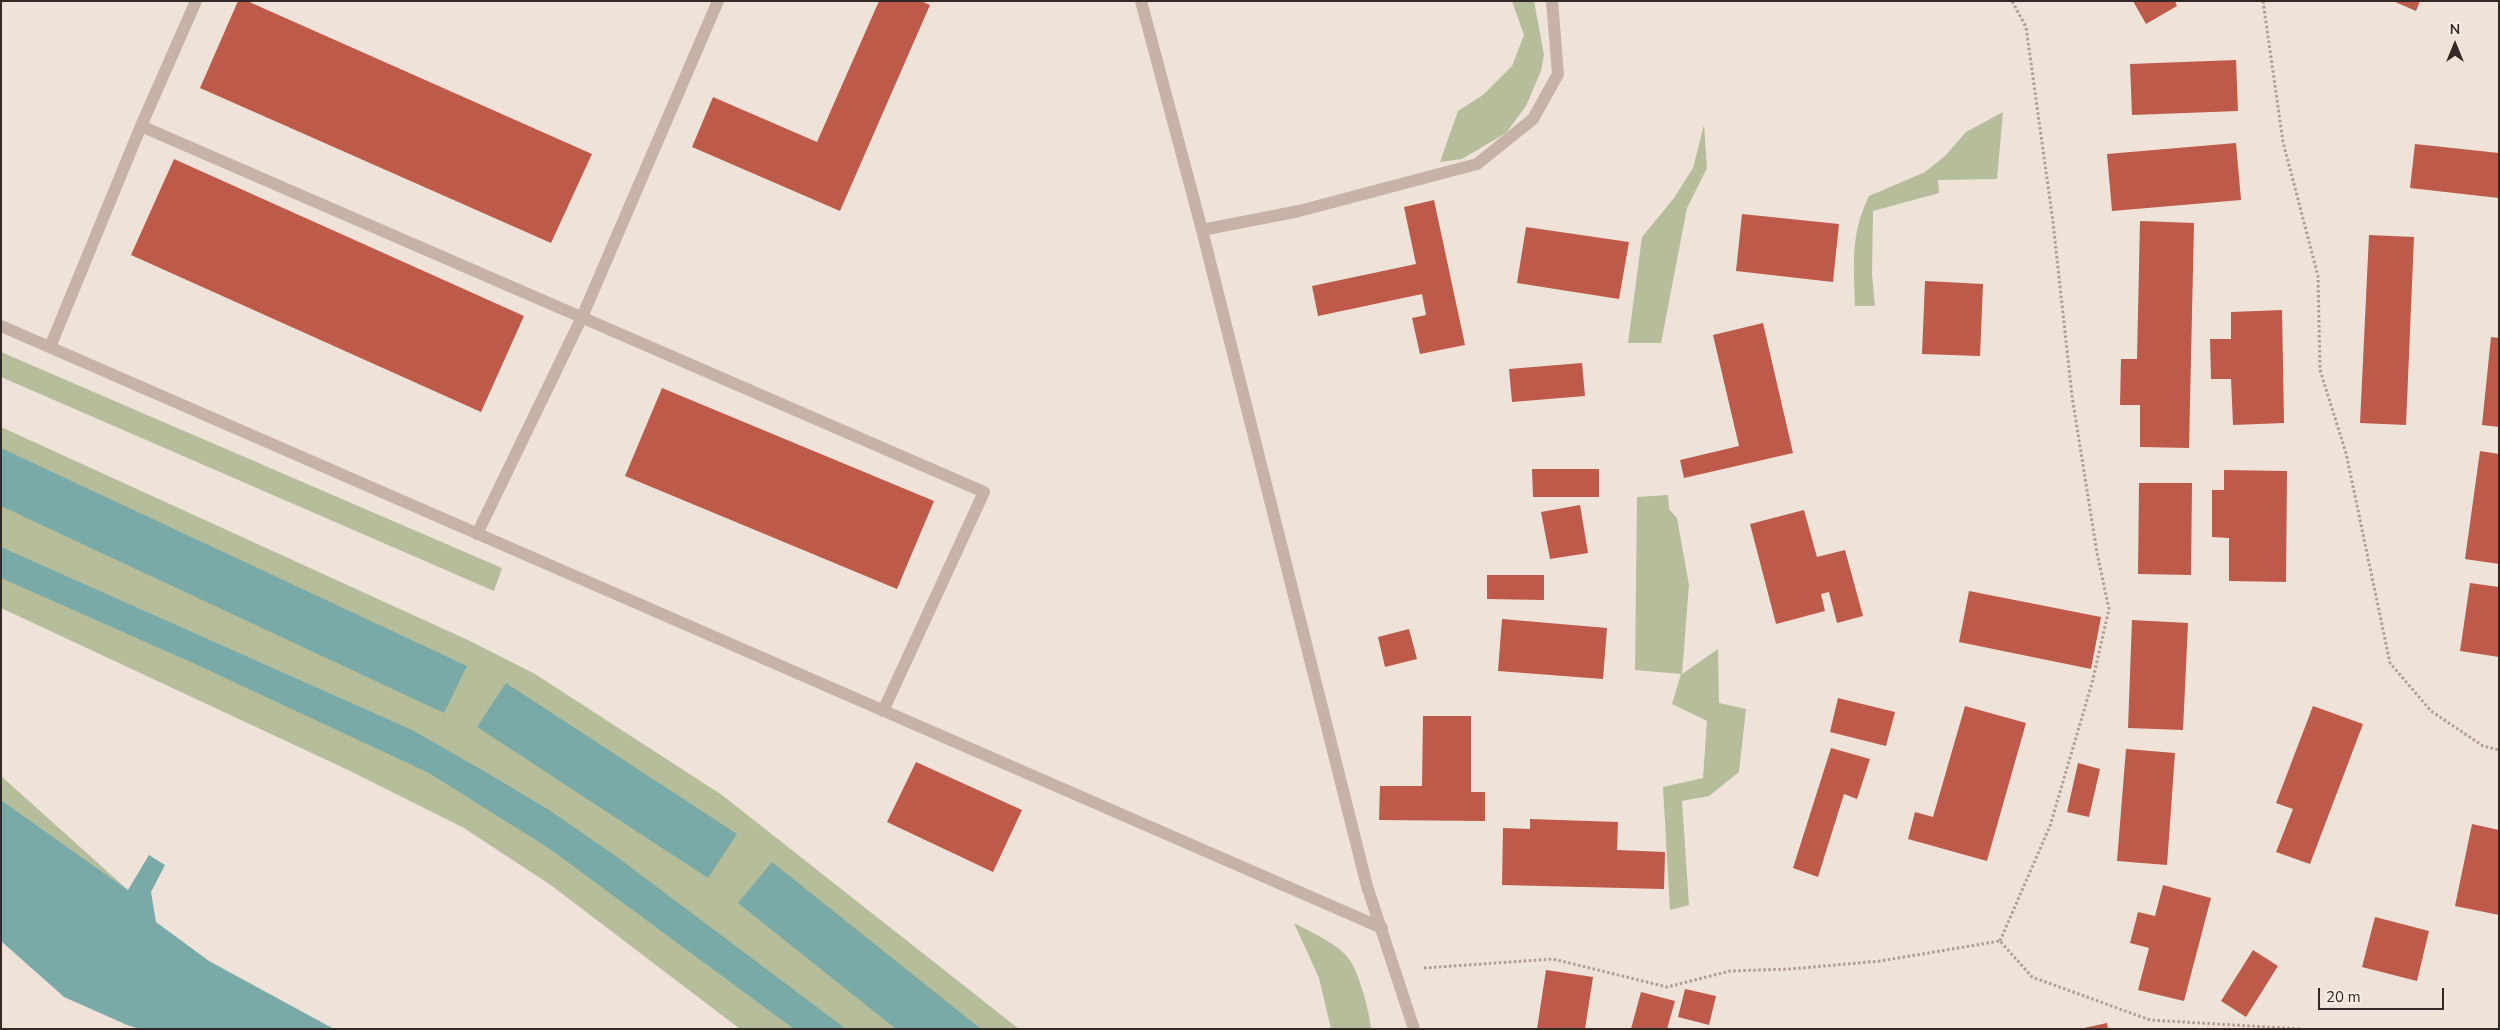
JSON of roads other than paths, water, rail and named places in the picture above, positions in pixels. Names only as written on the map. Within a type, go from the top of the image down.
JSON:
[{"type":"street","points":[[50,347],[196,1]]},
{"type":"street","points":[[477,534],[582,317],[718,1]]},
{"type":"street","points":[[1141,1],[1202,230],[1365,876],[1414,1029]]},
{"type":"street","points":[[1202,230],[1299,211],[1478,164],[1533,119],[1558,74],[1552,1]]},
{"type":"street","points":[[142,126],[984,492],[884,711]]},
{"type":"street","points":[[1,326],[1382,928]]},
{"type":"water","points":[[1,448],[467,666],[444,713],[1,506]]},
{"type":"water","points":[[1,547],[412,730],[549,810],[613,854],[846,1029],[794,1029],[550,849],[429,773],[193,663],[1,578]]},
{"type":"water","points":[[506,683],[737,834],[708,878],[477,727]]},
{"type":"water","points":[[1,800],[128,890],[149,855],[165,865],[151,892],[156,922],[209,961],[334,1029],[140,1029],[64,997],[1,941]]},
{"type":"water","points":[[772,862],[981,1029],[896,1029],[738,903]]}]
